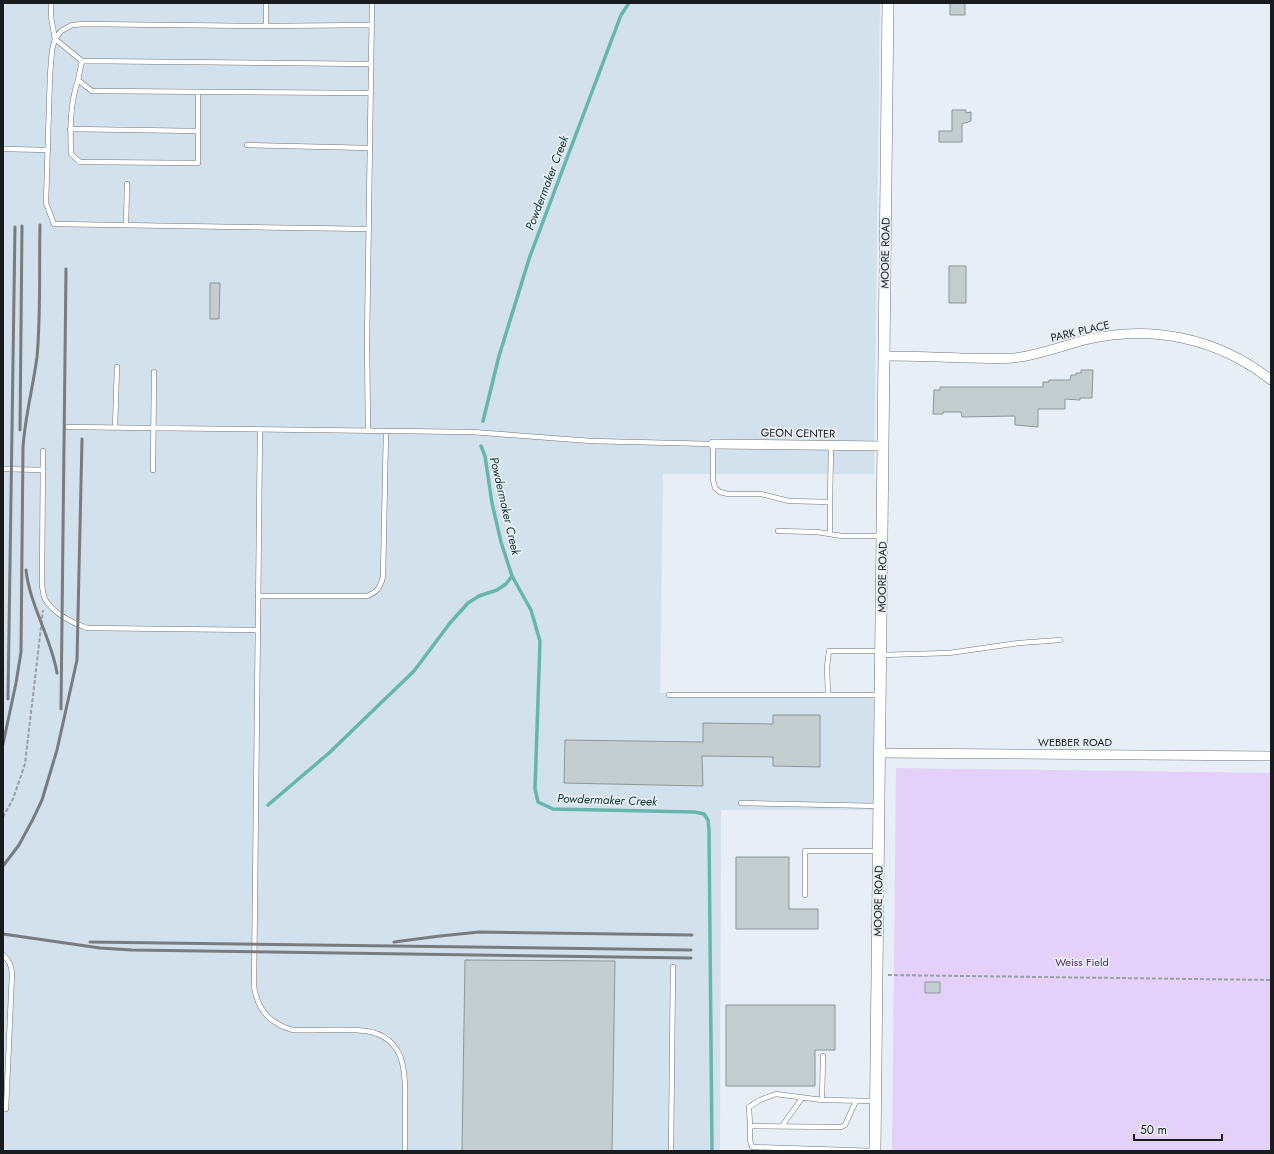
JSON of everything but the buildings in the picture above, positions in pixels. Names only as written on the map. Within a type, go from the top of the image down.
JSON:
[{"type":"street","name":"MOORE ROAD","points":[[875,1151],[888,3]]},
{"type":"street","name":"PARK PLACE","points":[[884,356],[1015,358],[1104,336],[1139,333],[1173,336],[1201,343],[1233,355],[1271,380]]},
{"type":"street","name":"GEON CENTER","points":[[713,444],[883,446]]},
{"type":"street","name":"WEBBER ROAD","points":[[880,753],[1271,756]]},
{"type":"lane","points":[[52,3],[51,17],[55,39],[50,75],[46,202],[54,224],[369,229]]},
{"type":"lane","points":[[266,3],[266,26]]},
{"type":"lane","points":[[368,430],[372,3]]},
{"type":"lane","points":[[55,39],[61,31],[72,25],[84,24],[266,26],[372,25]]},
{"type":"lane","points":[[55,39],[82,61],[371,64]]},
{"type":"lane","points":[[82,61],[73,94],[70,129],[71,154],[80,162],[198,163],[198,92]]},
{"type":"lane","points":[[78,80],[92,91],[371,93]]},
{"type":"lane","points":[[70,129],[198,131]]},
{"type":"lane","points":[[247,145],[370,148]]},
{"type":"lane","points":[[3,149],[48,150]]},
{"type":"lane","points":[[126,225],[127,184]]},
{"type":"lane","points":[[115,428],[117,367]]},
{"type":"lane","points":[[153,470],[154,372]]},
{"type":"lane","points":[[68,427],[368,430],[479,433],[591,441],[713,444],[713,480],[715,488],[720,492],[728,494],[761,494],[789,501],[830,502]]},
{"type":"lane","points":[[260,430],[255,995],[263,1012],[270,1019],[284,1028],[293,1030],[367,1032],[381,1036],[392,1045],[400,1055],[405,1070],[405,1151]]},
{"type":"lane","points":[[258,596],[367,596],[375,593],[380,587],[383,577],[386,431]]},
{"type":"lane","points":[[830,534],[831,445]]},
{"type":"lane","points":[[43,451],[42,586],[44,597],[50,606],[62,616],[87,628],[258,630]]},
{"type":"lane","points":[[3,470],[43,470]]},
{"type":"lane","points":[[778,531],[816,532],[842,536],[882,536]]},
{"type":"lane","points":[[828,695],[827,667],[829,651],[949,653],[1019,643],[1060,640]]},
{"type":"lane","points":[[670,695],[880,695]]},
{"type":"lane","points":[[741,803],[879,806]]},
{"type":"lane","points":[[805,895],[805,851],[878,851]]},
{"type":"lane","points":[[3,955],[9,960],[12,974],[6,1109],[3,1109]]},
{"type":"lane","points":[[671,1151],[673,967]]},
{"type":"lane","points":[[822,1100],[823,1056]]},
{"type":"lane","points":[[875,1151],[752,1147],[750,1140],[749,1107],[760,1100],[776,1094],[822,1100],[876,1101]]},
{"type":"lane","points":[[782,1126],[802,1098]]},
{"type":"lane","points":[[750,1126],[841,1127],[845,1125],[856,1101]]},
{"type":"path","points":[[3,817],[13,799],[25,764],[44,597]]},
{"type":"path","points":[[877,975],[1271,980]]},
{"type":"shaded area","points":[[3,3],[880,3],[874,474],[663,474],[660,693],[874,695],[873,810],[721,810],[720,1151],[3,1151]]},
{"type":"green space","name":"Weiss Field","points":[[896,768],[1271,773],[1271,1151],[892,1151]]},
{"type":"waterway","name":"Powdermaker Creek","points":[[483,421],[499,356],[530,256],[621,15],[629,3]]},
{"type":"waterway","name":"Powdermaker Creek","points":[[481,446],[485,456],[492,503],[501,542],[512,576],[531,610],[540,641],[535,789],[538,802],[553,809],[695,812],[704,814],[708,820],[712,1151]]},
{"type":"waterway","points":[[268,805],[329,753],[414,671],[450,623],[468,603],[479,596],[497,590],[506,584],[512,576]]},
{"type":"railway","points":[[3,744],[21,652],[23,447],[25,424],[37,357],[40,225]]},
{"type":"railway","points":[[20,430],[22,226]]},
{"type":"railway","points":[[8,699],[15,227]]},
{"type":"railway","points":[[61,709],[66,269]]},
{"type":"railway","points":[[3,866],[19,845],[42,800],[57,750],[77,660],[82,439]]},
{"type":"railway","points":[[26,570],[28,583],[50,647],[57,673]]},
{"type":"railway","points":[[394,942],[479,932],[692,935]]},
{"type":"railway","points":[[3,934],[100,948],[132,950],[691,958]]},
{"type":"railway","points":[[90,942],[691,950]]}]
